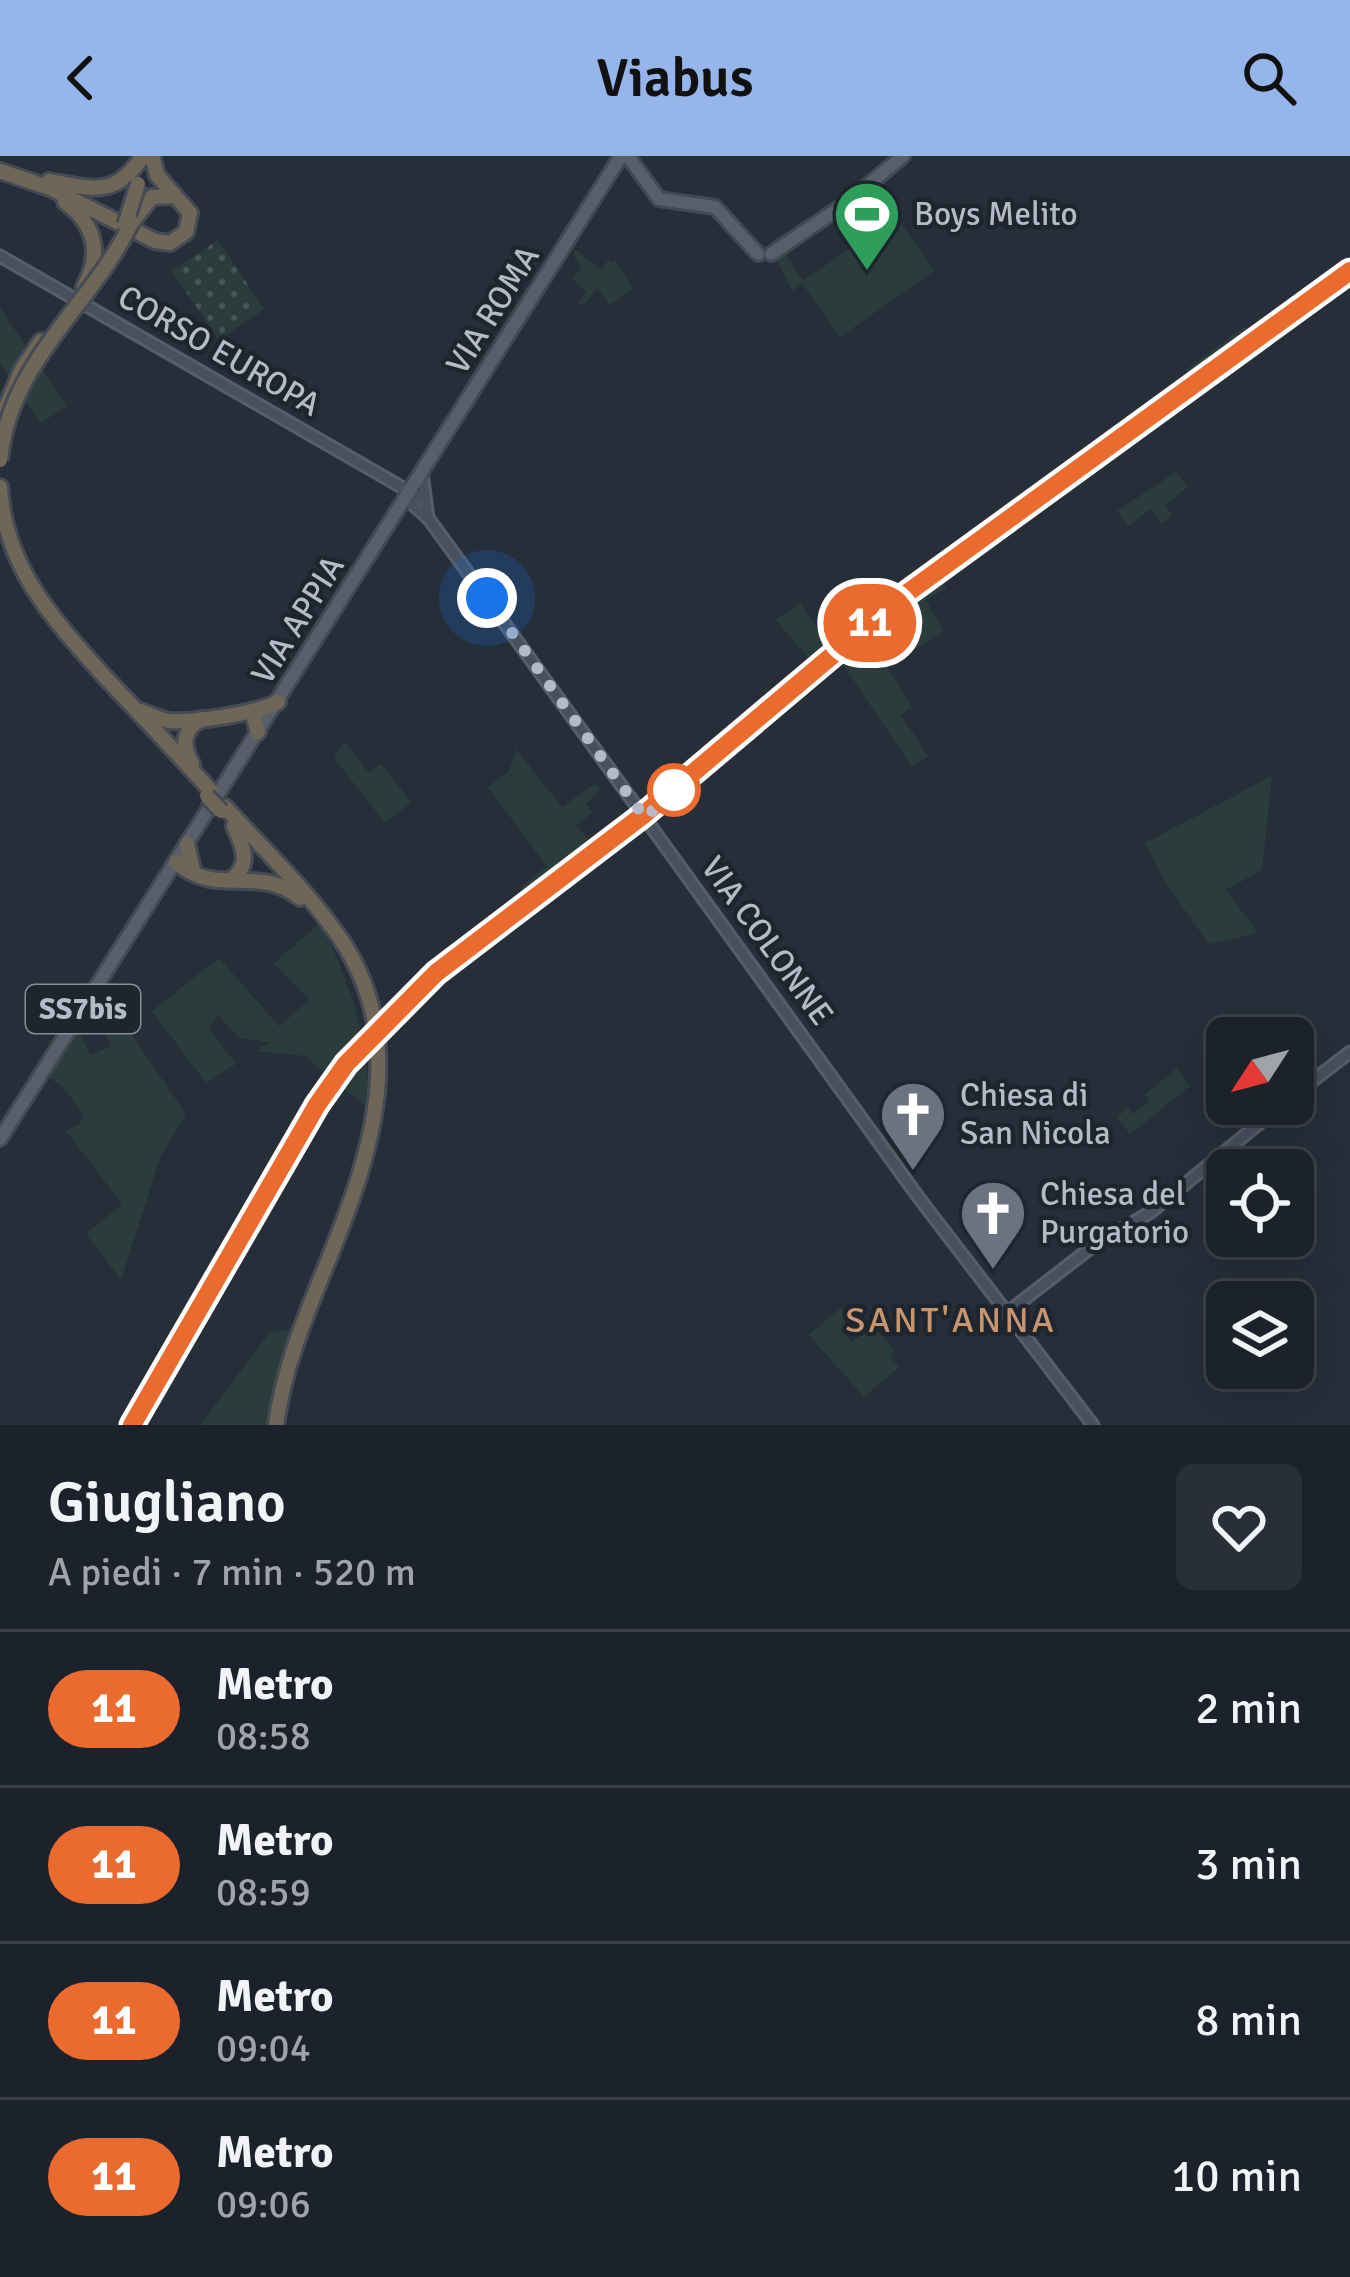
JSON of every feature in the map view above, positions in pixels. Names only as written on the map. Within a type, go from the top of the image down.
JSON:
[{"type":"highway","points":[[32,181],[105,188],[127,178],[146,156]]},
{"type":"highway","points":[[132,222],[146,156]]},
{"type":"highway","points":[[0,172],[32,181],[161,243],[175,241],[186,232],[190,218],[184,202],[160,179],[146,156]]},
{"type":"highway","points":[[0,172],[78,212],[96,249],[96,265],[84,286]]},
{"type":"highway","points":[[0,421],[22,369],[113,249],[141,184]]},
{"type":"highway","points":[[0,460],[6,420],[27,372],[110,264],[132,222],[150,199],[165,194],[184,202]]},
{"type":"highway","points":[[0,487],[2,527],[11,561],[37,606],[181,759]]},
{"type":"highway","points":[[2,527],[40,603],[335,931],[372,1010],[379,1045],[378,1102],[366,1158],[294,1348],[273,1425]]},
{"type":"highway","points":[[135,709],[170,721],[258,718],[278,701]]},
{"type":"highway","points":[[181,759],[187,731],[202,718]]},
{"type":"highway","points":[[224,809],[245,859],[244,868],[227,883]]},
{"type":"highway","points":[[234,826],[308,905],[338,946],[358,984],[374,1045],[374,1092],[362,1156],[289,1346],[273,1425]]},
{"type":"highway","points":[[165,879],[184,865],[187,844]]},
{"type":"highway","points":[[184,865],[207,879],[227,883],[250,879],[277,883],[308,905]]},
{"type":"highway","points":[[337,1252],[342,1226]]},
{"type":"highway","points":[[312,1301],[324,1289]]},
{"type":"main road","points":[[624,156],[659,199],[715,207],[769,251],[848,202],[903,156]]},
{"type":"main road","name":"VIA ROMA","points":[[417,496],[422,473],[624,156]]},
{"type":"main road","name":"CORSO EUROPA","points":[[0,256],[417,496]]},
{"type":"main road","name":"VIA COLONNE","points":[[417,496],[412,504],[529,656],[919,1198],[1013,1308],[1093,1425]]},
{"type":"main road","name":"VIA APPIA","points":[[278,701],[395,518],[417,496]]},
{"type":"main road","points":[[395,518],[423,515]]},
{"type":"main road","name":"VIA APPIA","points":[[187,844],[258,718]]},
{"type":"main road","name":"SS7bis","points":[[0,1139],[165,879]]},
{"type":"main road","points":[[1314,1080],[1350,1052]]},
{"type":"main road","points":[[1013,1308],[1097,1243],[1150,1212],[1257,1125]]},
{"type":"shaded area","points":[[896,216],[934,271],[840,337],[802,283],[792,291],[775,256],[782,249],[803,281]]},
{"type":"shaded area","points":[[218,240],[264,309],[219,340],[172,271]]},
{"type":"shaded area","points":[[576,250],[602,270],[608,260],[615,259],[633,289],[610,305],[597,288],[586,303],[577,306],[586,292],[572,279],[581,268],[573,255]]},
{"type":"shaded area","points":[[0,308],[67,406],[41,423],[0,364]]},
{"type":"shaded area","points":[[1245,326],[1260,346],[1201,391],[1186,370]]},
{"type":"shaded area","points":[[1176,472],[1188,487],[1165,505],[1172,515],[1162,523],[1151,509],[1128,526],[1117,511]]},
{"type":"shaded area","points":[[933,571],[947,588],[926,600],[943,631],[893,664],[880,634],[879,611]]},
{"type":"shaded area","points":[[800,603],[833,652],[816,667],[776,620]]},
{"type":"shaded area","points":[[867,651],[879,653],[912,707],[901,715],[928,756],[912,767],[844,666]]},
{"type":"shaded area","points":[[344,741],[369,773],[381,764],[411,802],[385,823],[334,758]]},
{"type":"shaded area","points":[[516,749],[562,807],[595,784],[600,790],[586,804],[592,813],[576,825],[595,848],[528,898],[520,887],[547,867],[488,787],[509,771]]},
{"type":"shaded area","points":[[1272,776],[1262,870],[1226,890],[1258,933],[1209,944],[1167,885],[1145,843]]},
{"type":"shaded area","points":[[321,922],[356,1012],[369,1109],[305,1056],[257,1051],[269,1042],[239,1038],[218,1015],[209,1028],[236,1064],[206,1083],[152,1011],[219,958],[279,1026],[310,1000],[274,963]]},
{"type":"shaded area","points":[[125,1025],[186,1114],[161,1155],[121,1280],[86,1234],[122,1204],[66,1131],[84,1115],[63,1087],[45,1075],[77,1029],[91,1055],[111,1046],[103,1028]]},
{"type":"shaded area","points":[[1177,1068],[1190,1086],[1130,1134],[1117,1117],[1128,1108],[1133,1114],[1149,1102],[1145,1095]]},
{"type":"shaded area","points":[[841,1308],[854,1324],[844,1333],[851,1342],[863,1334],[860,1329],[865,1325],[871,1332],[876,1329],[895,1351],[890,1357],[899,1367],[864,1397],[809,1335]]},
{"type":"shaded area","points":[[292,1328],[267,1425],[200,1425],[269,1333]]},
{"type":"metro line","name":"11","points":[[132,1425],[287,1152],[346,1064],[398,1008],[436,973],[651,808],[899,599],[1350,271]]},
{"type":"place","name":"Boys Melito","points":[[867,273]]},
{"type":"place","name":"Chiesa di San Nicola","points":[[913,1173]]},
{"type":"place","name":"Chiesa del Purgatorio","points":[[993,1272]]},
{"type":"district","name":"SANT'ANNA","points":[[951,1320]]},
{"type":"route","points":[[487,598],[645,818],[674,790]]}]
